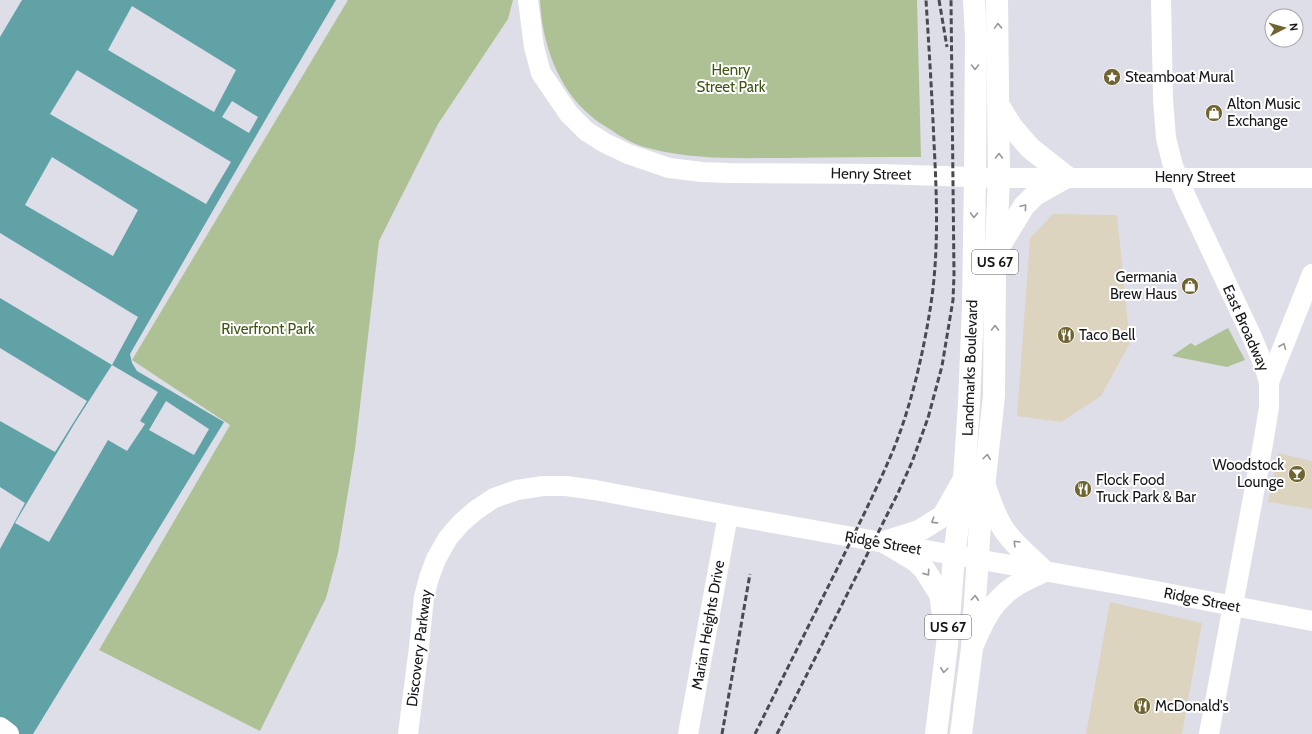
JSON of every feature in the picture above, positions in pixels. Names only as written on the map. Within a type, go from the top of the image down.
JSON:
[{"type":"main road","name":"Landmarks Boulevard","points":[[961,734],[972,648],[978,559],[974,481],[973,307],[976,37],[974,0]]},
{"type":"main road","name":"Landmarks Boulevard","points":[[936,734],[947,645],[954,556],[974,481],[994,396],[996,252],[999,178],[997,0]]},
{"type":"main road","points":[[996,252],[1024,206],[1036,196],[1067,177],[1045,161],[1024,142],[1012,127],[999,106]]},
{"type":"main road","points":[[884,542],[919,531],[943,516],[974,481],[994,511],[1000,525],[1009,537],[1044,571],[1018,584],[1006,592],[993,605],[983,622],[972,648]]},
{"type":"main road","points":[[884,542],[920,565],[940,594],[947,645]]},
{"type":"main road","points":[[0,728],[8,734]]},
{"type":"street","name":"Henry Street","points":[[528,0],[534,47],[541,74],[569,114],[586,132],[605,143],[628,154],[669,168],[728,174],[882,174],[999,178],[1312,178]]},
{"type":"street","name":"East Broadway","points":[[1161,0],[1163,99],[1166,138],[1173,166],[1252,337],[1269,382],[1269,407],[1263,444],[1209,734]]},
{"type":"street","points":[[1269,382],[1312,274]]},
{"type":"street","name":"Ridge Street","points":[[461,523],[476,510],[494,498],[517,490],[543,486],[566,486],[1145,589],[1312,621]]},
{"type":"street","name":"Marian Heights Drive","points":[[688,734],[728,515]]},
{"type":"street","name":"Discovery Parkway","points":[[408,734],[420,648],[424,597],[436,559],[448,538],[461,523]]},
{"type":"shaded area","points":[[1053,214],[1117,215],[1130,343],[1101,396],[1061,422],[1017,416],[1030,238]]},
{"type":"shaded area","points":[[1278,453],[1312,461],[1312,509],[1268,502]]},
{"type":"shaded area","points":[[1110,602],[1202,623],[1182,734],[1086,734]]},
{"type":"green space","name":"Riverfront Park","points":[[348,0],[513,0],[508,19],[438,124],[379,241],[355,449],[338,553],[326,598],[260,731],[99,650],[230,425],[132,360]]},
{"type":"green space","name":"Henry Street Park","points":[[540,0],[917,0],[921,157],[718,158],[668,153],[646,148],[618,135],[595,119],[579,105],[569,92],[560,78],[548,48],[541,16]]},
{"type":"green space","points":[[1228,328],[1245,360],[1227,367],[1172,356],[1191,343],[1195,346]]},
{"type":"water","points":[[22,0],[336,0],[130,354],[132,363],[137,371],[224,422],[33,734],[0,734],[0,37]]},
{"type":"pier","points":[[132,6],[236,70],[214,112],[108,50]]},
{"type":"pier","points":[[77,70],[231,162],[206,204],[50,114]]},
{"type":"pier","points":[[232,101],[258,117],[249,133],[222,117]]},
{"type":"pier","points":[[52,157],[138,210],[113,256],[25,205]]},
{"type":"pier","points":[[0,233],[138,317],[112,365],[0,298]]},
{"type":"pier","points":[[0,348],[87,401],[55,452],[0,421]]},
{"type":"pier","points":[[112,365],[158,392],[140,421],[145,424],[127,451],[108,440],[49,542],[15,523],[76,421]]},
{"type":"pier","points":[[166,401],[209,429],[194,455],[149,430]]},
{"type":"pier","points":[[0,487],[25,503],[0,549]]},
{"type":"railway","points":[[755,734],[860,523],[894,448],[906,415],[920,362],[933,289],[936,248],[935,164],[926,0]]},
{"type":"railway","points":[[939,0],[947,47]]},
{"type":"railway","points":[[777,734],[898,493],[912,462],[928,418],[942,366],[953,300],[954,275],[951,0]]},
{"type":"railway","points":[[722,734],[750,574]]},
{"type":"place","name":"Steamboat Mural","points":[[1112,77]]},
{"type":"place","name":"Alton Music Exchange","points":[[1214,113]]},
{"type":"place","name":"Germania Brew Haus","points":[[1190,286]]},
{"type":"place","name":"Taco Bell","points":[[1066,335]]},
{"type":"place","name":"Woodstock Lounge","points":[[1297,474]]},
{"type":"place","name":"Flock Food Truck Park & Bar","points":[[1083,489]]},
{"type":"place","name":"McDonald's","points":[[1142,706]]}]
